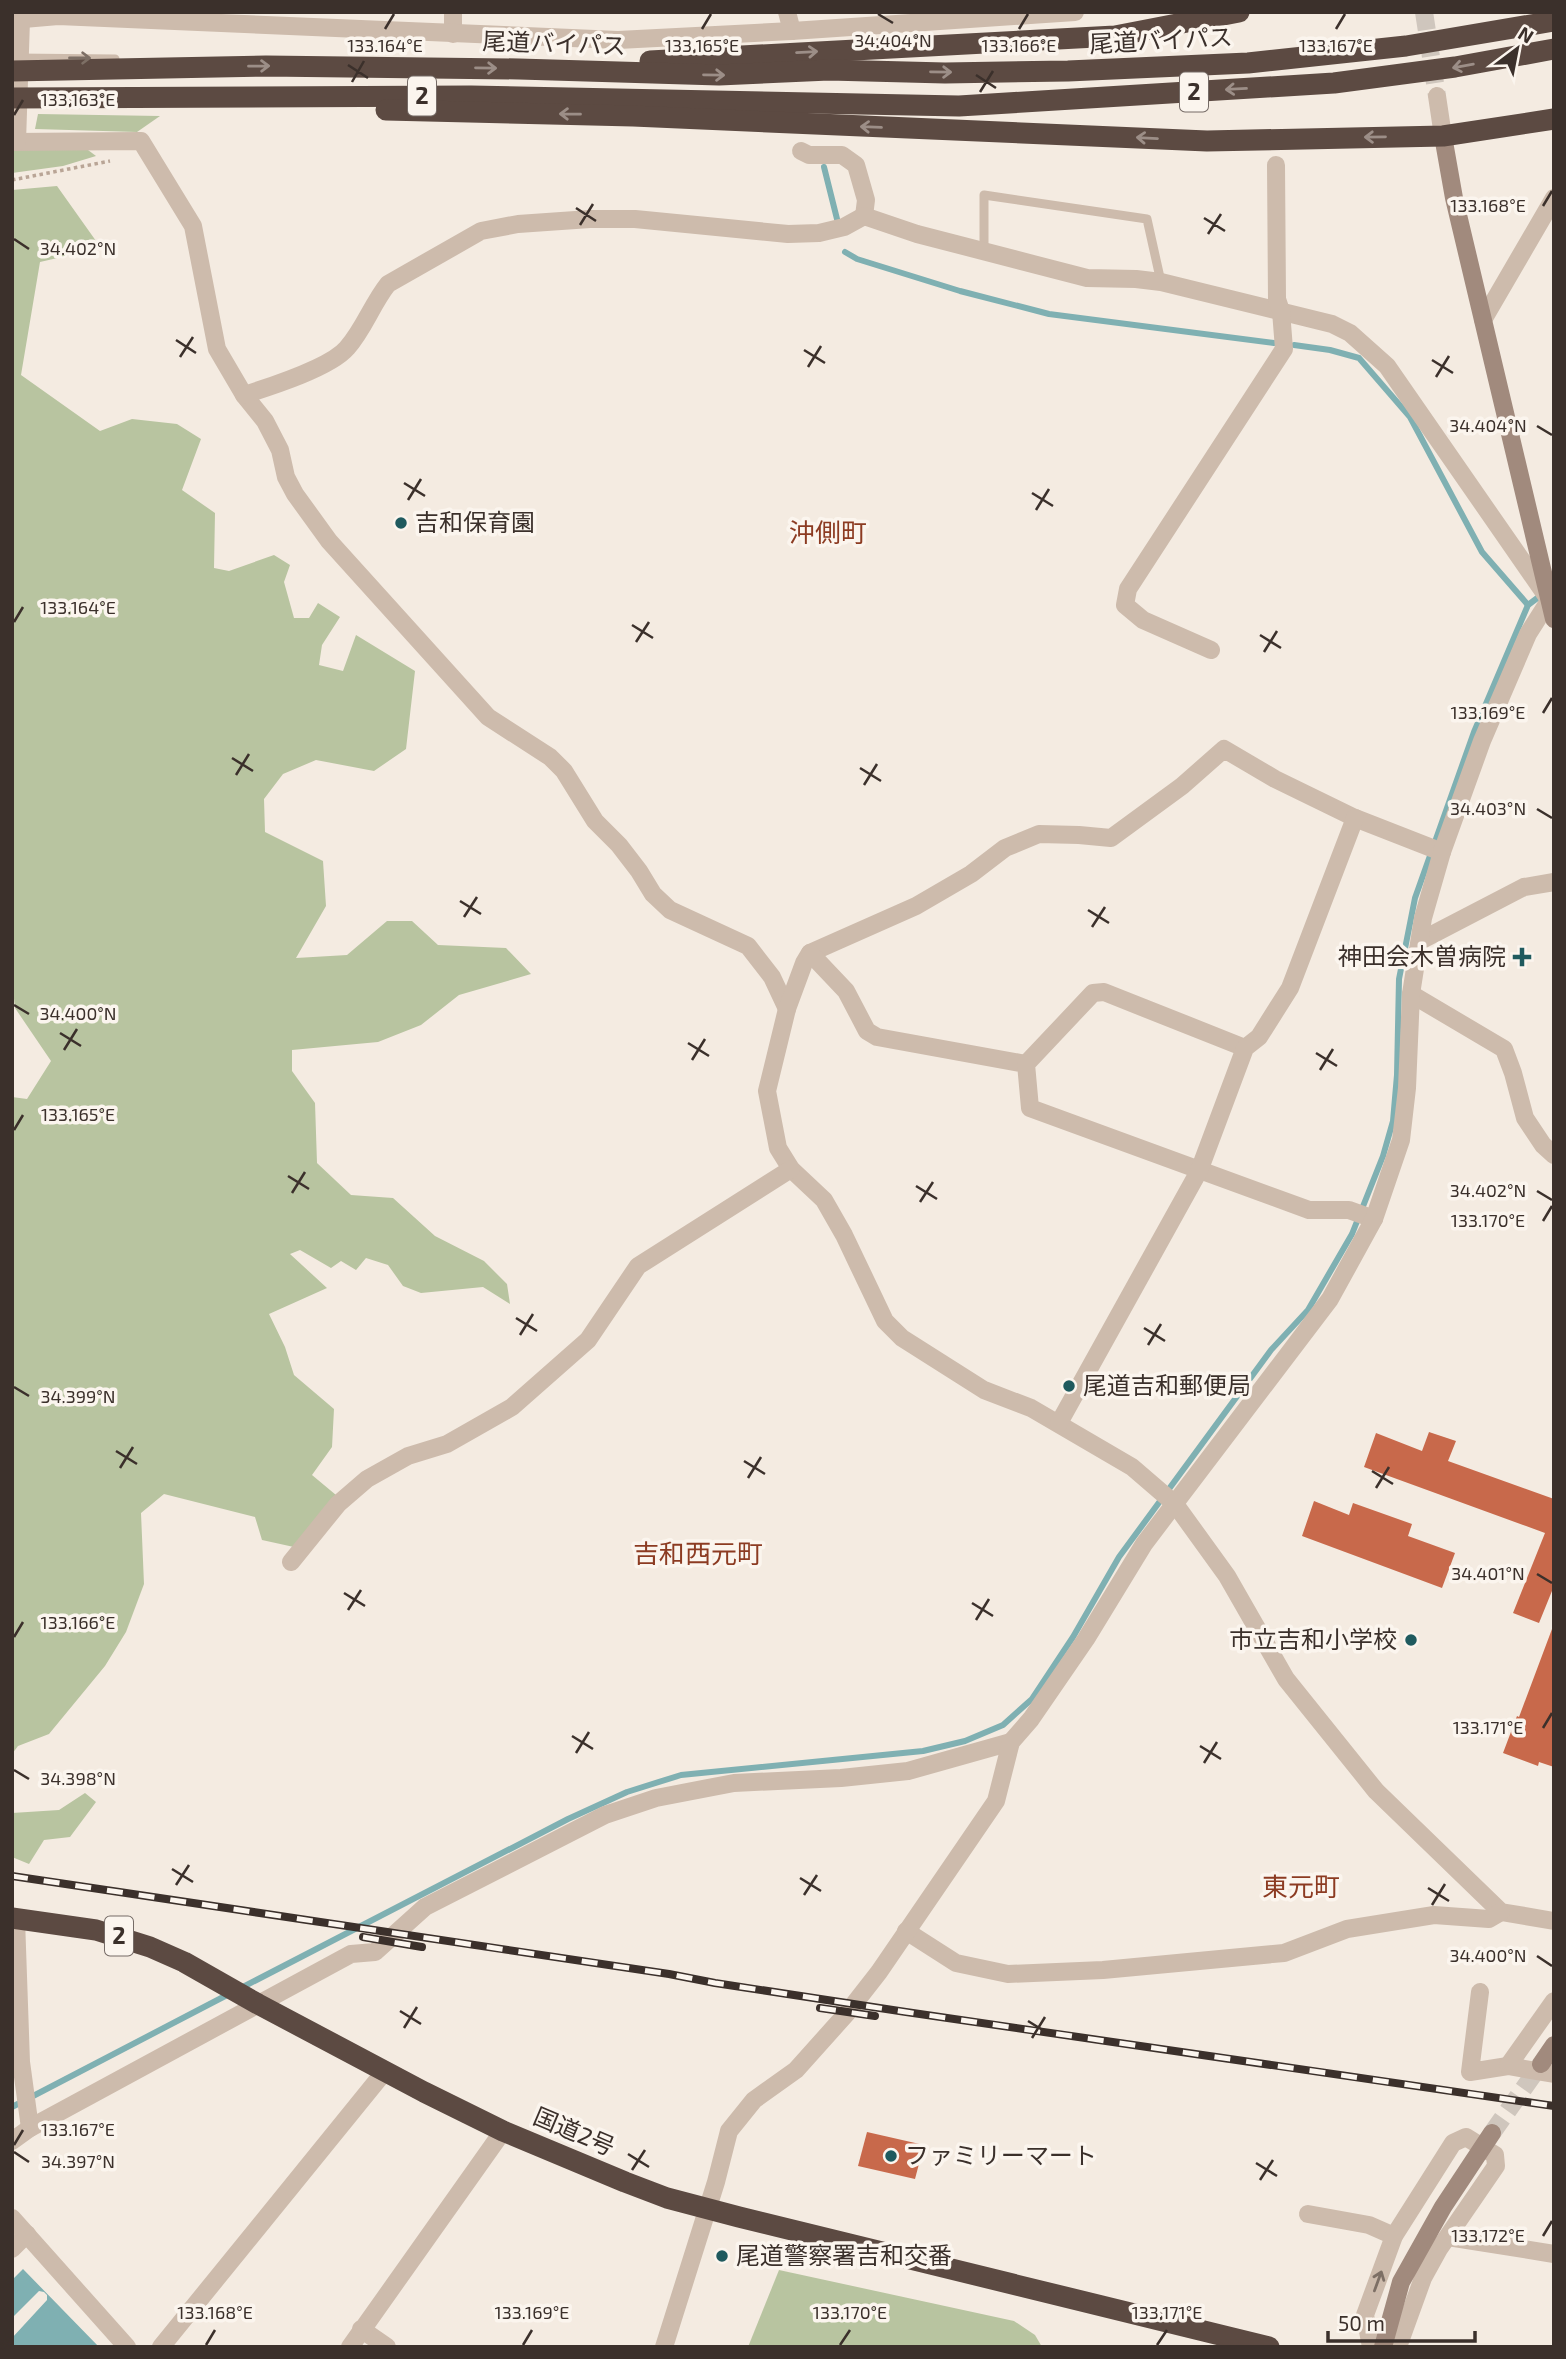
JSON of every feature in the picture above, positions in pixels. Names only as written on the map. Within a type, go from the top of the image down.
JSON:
[{"type":"highway","points":[[519,69],[1115,36],[1239,12]]},
{"type":"highway","name":"尾道バイパス","points":[[12,71],[266,66],[719,75],[830,70],[1068,72],[1248,63],[1406,46],[1554,21]]},
{"type":"highway","name":"2","points":[[12,98],[471,96],[959,106],[1334,83],[1455,67],[1554,49]]},
{"type":"highway","points":[[97,97],[268,107],[633,116],[1207,141],[1443,136],[1554,119]]},
{"type":"highway","name":"国道2号","points":[[14,1918],[96,1930],[167,1954],[503,2131],[667,2198],[1269,2347]]},
{"type":"street","points":[[453,12],[453,34]]},
{"type":"street","points":[[787,12],[792,31]]},
{"type":"street","points":[[787,1009],[772,977],[748,946],[670,910],[653,894],[619,845],[595,821],[564,771],[550,757],[488,717],[329,541],[295,494],[286,477],[280,450],[265,421],[243,395],[217,349],[193,226],[141,141],[15,139],[21,17],[58,16],[618,40],[792,31],[934,17],[1075,12]]},
{"type":"street","points":[[1437,96],[1454,198],[1535,565]]},
{"type":"street","points":[[801,151],[809,156],[842,155],[856,165],[866,200],[864,216]]},
{"type":"street","points":[[1210,650],[1143,620],[1125,605],[1126,597],[1128,589],[1284,349],[1281,311],[1277,299],[1276,165]]},
{"type":"street","points":[[1483,320],[1554,198]]},
{"type":"street","points":[[243,395],[283,383],[339,356],[349,347],[388,284],[481,231],[518,224],[635,219],[788,234],[819,233],[844,228],[864,216],[917,234],[1087,278],[1161,282],[1332,324],[1350,332],[1387,366],[1535,565],[1553,604],[1528,634],[1510,673],[1442,852],[1423,918],[1412,994],[1408,1088],[1401,1140],[1374,1219],[1330,1299],[1144,1544],[1086,1639],[1031,1719],[1011,1742],[996,1801],[906,1931],[847,2013],[796,2070],[754,2099],[729,2131],[708,2209],[664,2347]]},
{"type":"street","points":[[1442,852],[1355,818],[1275,779],[1224,749],[1182,786],[1111,838],[1039,834],[1005,848],[971,874],[916,906],[810,953],[787,1009],[766,1091],[778,1148],[791,1169],[824,1200],[844,1235],[885,1321],[902,1338],[984,1390],[1031,1408],[1132,1467],[1175,1504],[1227,1576],[1286,1679],[1376,1791],[1500,1912],[1554,1921]]},
{"type":"street","points":[[1059,1423],[1199,1171],[1245,1048],[1259,1037],[1290,988],[1355,818]]},
{"type":"street","points":[[1420,941],[1524,887],[1554,882]]},
{"type":"street","points":[[810,953],[845,991],[867,1031],[877,1037],[1026,1064]]},
{"type":"street","points":[[1245,1048],[1104,992],[1094,993],[1026,1064],[1030,1108],[1309,1210],[1349,1210],[1374,1219]]},
{"type":"street","points":[[1412,994],[1504,1049],[1525,1118],[1543,1145],[1554,1155]]},
{"type":"street","points":[[291,1562],[338,1504],[367,1479],[408,1456],[447,1444],[512,1407],[588,1340],[638,1266],[791,1169]]},
{"type":"street","points":[[12,2141],[28,2121],[351,1954],[376,1952],[425,1908],[605,1815],[656,1798],[734,1783],[841,1778],[908,1771],[1011,1742]]},
{"type":"street","points":[[906,1931],[956,1962],[1008,1975],[1103,1970],[1284,1953],[1347,1929],[1434,1915],[1489,1919],[1500,1912]]},
{"type":"street","points":[[14,1918],[19,2069],[28,2121]]},
{"type":"street","points":[[1480,1992],[1471,2072],[1508,2066],[1548,2069],[1554,2045]]},
{"type":"street","points":[[1508,2066],[1554,2001]]},
{"type":"street","points":[[161,2347],[385,2071]]},
{"type":"street","points":[[350,2347],[503,2131]]},
{"type":"street","points":[[1383,2347],[1401,2281],[1443,2207],[1492,2133]]},
{"type":"street","points":[[1371,2347],[1366,2315],[1394,2236],[1453,2143],[1466,2137],[1495,2155],[1496,2165],[1438,2249],[1423,2278],[1398,2347]]},
{"type":"street","points":[[1308,2214],[1369,2225],[1394,2236]]},
{"type":"street","points":[[12,2218],[127,2347]]},
{"type":"street","points":[[12,2249],[27,2234]]},
{"type":"street","points":[[1448,2237],[1554,2254]]},
{"type":"street","points":[[361,2329],[387,2347]]},
{"type":"lane","points":[[12,58],[153,61],[191,68]]},
{"type":"lane","points":[[984,251],[984,195],[1147,219],[1161,282]]},
{"type":"path","points":[[12,180],[112,161]]},
{"type":"green space","points":[[38,114],[160,116],[137,132],[35,129]]},
{"type":"green space","points":[[12,147],[88,150],[96,156],[63,166],[12,173]]},
{"type":"green space","points":[[57,186],[101,248],[40,262],[21,375],[100,431],[132,419],[177,424],[201,439],[182,490],[215,513],[214,568],[229,571],[274,555],[290,565],[284,582],[294,618],[309,618],[318,603],[340,617],[322,645],[319,665],[343,671],[356,635],[415,671],[406,749],[374,771],[316,760],[283,774],[264,799],[265,832],[323,861],[326,906],[296,958],[347,955],[387,921],[412,921],[438,945],[506,948],[531,974],[459,995],[421,1025],[378,1042],[292,1050],[292,1071],[315,1103],[317,1163],[351,1195],[393,1198],[435,1236],[484,1261],[507,1284],[510,1304],[483,1287],[421,1293],[403,1286],[388,1265],[366,1258],[356,1270],[341,1261],[331,1268],[300,1250],[290,1254],[327,1288],[269,1314],[285,1347],[294,1375],[334,1409],[332,1447],[312,1475],[336,1495],[303,1549],[262,1540],[255,1517],[164,1494],[141,1513],[144,1584],[126,1632],[105,1666],[49,1734],[18,1746],[12,1754],[12,1097],[27,1099],[51,1061],[15,1008],[12,980],[12,190]]},
{"type":"green space","points":[[85,1793],[96,1802],[70,1837],[44,1840],[29,1864],[12,1857],[12,1813],[59,1810]]},
{"type":"green space","points":[[779,2270],[1014,2321],[1035,2335],[1042,2347],[748,2347]]},
{"type":"water","points":[[23,2269],[99,2347],[12,2347],[12,2338],[47,2300],[47,2295],[39,2291],[12,2318],[12,2280]]},
{"type":"building","points":[[1429,1432],[1456,1441],[1448,1461],[1554,1499],[1554,1586],[1539,1623],[1513,1613],[1545,1533],[1364,1467],[1376,1433],[1422,1451]]},
{"type":"building","points":[[1314,1501],[1349,1515],[1353,1503],[1412,1524],[1408,1536],[1455,1553],[1442,1588],[1302,1536]]},
{"type":"building","points":[[1552,1629],[1554,1767],[1539,1762],[1538,1766],[1503,1753]]},
{"type":"building","name":"ファミリーマート","points":[[867,2132],[924,2145],[915,2179],[858,2166]]},
{"type":"waterway","points":[[824,167],[837,219]]},
{"type":"waterway","points":[[845,252],[857,259],[960,291],[1049,314],[1274,343]]},
{"type":"waterway","points":[[1294,345],[1330,350],[1359,358],[1410,417],[1482,552],[1528,605]]},
{"type":"waterway","points":[[239,1989],[568,1819],[627,1792],[681,1775],[923,1751],[965,1741],[1003,1725],[1032,1699],[1073,1637],[1119,1557],[1271,1350],[1308,1310],[1352,1234],[1383,1156],[1393,1121],[1399,979],[1415,898],[1474,732],[1528,605],[1544,593]]},
{"type":"waterway","points":[[12,2107],[229,1994]]},
{"type":"tunnel","points":[[1424,12],[1437,96]]},
{"type":"tunnel","points":[[1492,2133],[1541,2064]]},
{"type":"railway","points":[[12,1876],[906,2012],[1554,2106]]},
{"type":"railway","points":[[363,1937],[422,1947]]},
{"type":"railway","points":[[820,2008],[875,2016]]},
{"type":"place","name":"吉和保育園","points":[[401,523]]},
{"type":"place","name":"神田会木曽病院","points":[[1522,957]]},
{"type":"place","name":"尾道吉和郵便局","points":[[1069,1386]]},
{"type":"place","name":"市立吉和小学校","points":[[1411,1640]]},
{"type":"place","name":"ファミリーマート","points":[[891,2156]]},
{"type":"place","name":"尾道警察署吉和交番","points":[[722,2256]]},
{"type":"district","name":"沖側町","points":[[828,533]]},
{"type":"district","name":"吉和西元町","points":[[698,1554]]},
{"type":"district","name":"東元町","points":[[1301,1887]]}]
